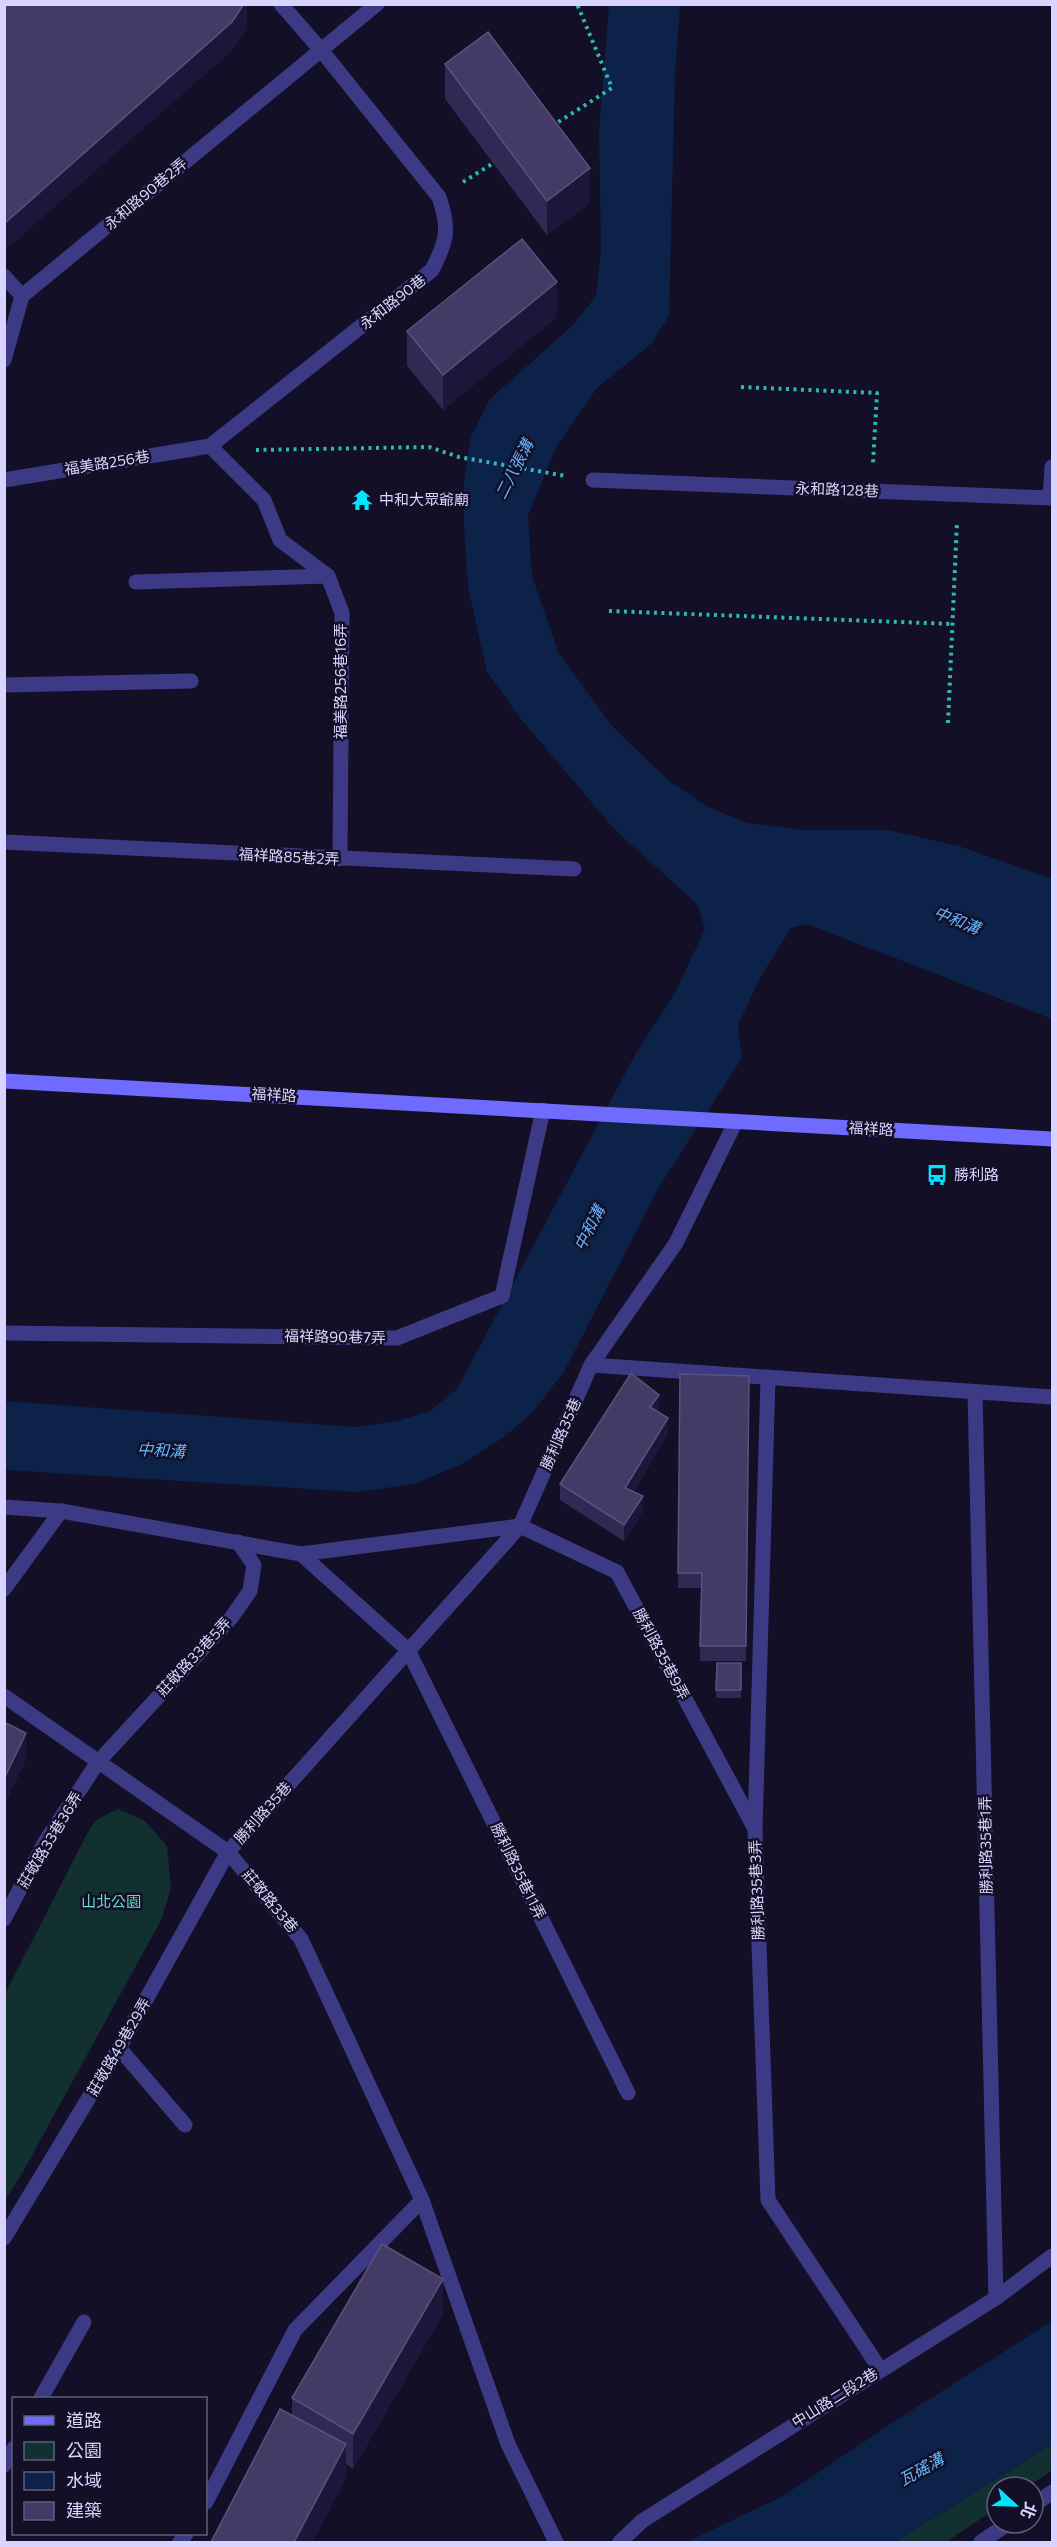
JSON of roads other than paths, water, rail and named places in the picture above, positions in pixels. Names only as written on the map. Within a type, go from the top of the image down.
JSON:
[{"type":"street","name":"福祥路","points":[[4,1081],[1053,1139]]},
{"type":"lane","name":"永和路90巷","points":[[210,446],[432,270],[445,244],[446,216],[439,197],[321,50],[281,4]]},
{"type":"lane","name":"永和路90巷2弄","points":[[22,296],[377,4]]},
{"type":"lane","points":[[4,276],[22,296],[4,360]]},
{"type":"lane","points":[[210,446],[264,500],[280,540],[328,576]]},
{"type":"lane","name":"福美路256巷","points":[[4,480],[210,446]]},
{"type":"lane","name":"永和路128巷","points":[[593,480],[1050,498],[1053,467]]},
{"type":"lane","points":[[136,582],[328,576]]},
{"type":"lane","name":"福美路256巷16弄","points":[[328,576],[342,613],[340,859]]},
{"type":"lane","points":[[4,685],[191,681]]},
{"type":"lane","name":"福祥路85巷2弄","points":[[4,842],[574,869]]},
{"type":"lane","name":"福祥路90巷7弄","points":[[4,1333],[397,1338],[502,1296],[543,1110]]},
{"type":"lane","name":"勝利路35巷","points":[[228,1852],[520,1526],[591,1365],[676,1243],[736,1121]]},
{"type":"lane","points":[[591,1365],[1053,1397]]},
{"type":"lane","name":"勝利路35巷3弄","points":[[768,1378],[755,1830],[768,2200],[880,2369]]},
{"type":"lane","name":"勝利路35巷1弄","points":[[975,1393],[996,2298]]},
{"type":"lane","points":[[4,1507],[61,1511],[301,1554],[520,1526]]},
{"type":"lane","points":[[4,1589],[61,1511]]},
{"type":"lane","name":"勝利路35巷9弄","points":[[520,1526],[617,1572],[755,1830]]},
{"type":"lane","name":"莊敬路33巷5弄","points":[[98,1762],[231,1618],[250,1591],[254,1565],[238,1542]]},
{"type":"lane","points":[[301,1554],[408,1650]]},
{"type":"lane","name":"勝利路35巷11弄","points":[[408,1650],[628,2093]]},
{"type":"lane","name":"莊敬路33巷","points":[[4,1696],[228,1852],[302,1939],[422,2200],[508,2444],[556,2542]]},
{"type":"lane","name":"莊敬路33巷36弄","points":[[4,1919],[45,1842],[98,1762]]},
{"type":"lane","name":"莊敬路49巷29弄","points":[[4,2238],[119,2048],[228,1852]]},
{"type":"lane","points":[[119,2048],[185,2125]]},
{"type":"lane","points":[[207,2500],[295,2330],[422,2200]]},
{"type":"lane","name":"中山路二段2巷","points":[[621,2542],[642,2521],[996,2298],[1053,2256]]},
{"type":"lane","points":[[42,2397],[84,2322]]},
{"type":"water","points":[[609,5],[680,5],[675,74],[669,316],[651,344],[597,388],[556,447],[528,516],[532,576],[559,654],[613,727],[667,779],[706,806],[747,823],[804,830],[887,830],[959,846],[1052,879],[1052,1019],[807,924],[791,928],[760,978],[738,1025],[742,1058],[659,1187],[565,1370],[534,1411],[504,1437],[460,1465],[414,1484],[357,1492],[5,1470],[4,1401],[357,1427],[397,1421],[430,1411],[457,1389],[636,1053],[675,993],[705,929],[697,904],[615,830],[521,719],[487,672],[468,587],[464,480],[471,437],[489,400],[574,324],[596,296],[601,248],[599,132]]},
{"type":"water","name":"瓦磘溝","points":[[1052,2321],[1052,2444],[1002,2475],[985,2475],[985,2486],[895,2542],[687,2542],[783,2496],[898,2419]]},
{"type":"place","name":"中和大眾爺廟","points":[[362,500]]},
{"type":"place","name":"勝利路","points":[[937,1175]]},
{"type":"water label","name":"二八張溝","points":[[514,469]]},
{"type":"water label","name":"中和溝","points":[[957,920]]},
{"type":"water label","name":"中和溝","points":[[589,1228]]},
{"type":"water label","name":"中和溝","points":[[161,1450]]},
{"type":"park label","name":"山北公園","points":[[111,1902]]}]
